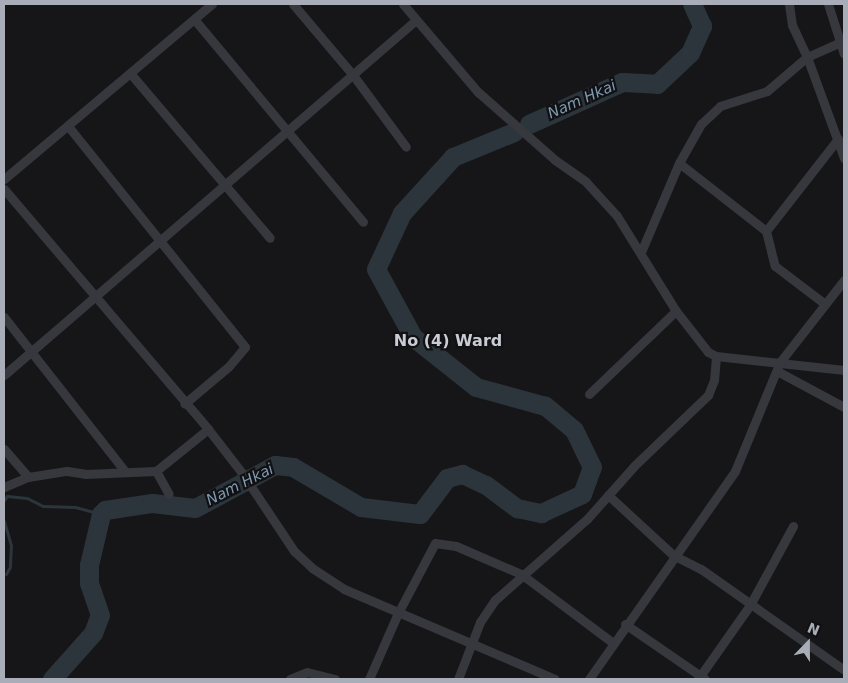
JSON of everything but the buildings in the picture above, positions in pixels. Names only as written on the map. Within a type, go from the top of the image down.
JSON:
[{"type":"street","points":[[4,179],[212,4]]},
{"type":"street","points":[[293,4],[353,75],[406,147]]},
{"type":"street","points":[[403,4],[478,92],[554,160],[586,182],[617,216],[676,311],[700,344],[716,356],[844,370]]},
{"type":"street","points":[[789,4],[792,25],[807,57],[844,158]]},
{"type":"street","points":[[828,4],[844,54]]},
{"type":"street","points":[[194,19],[363,222]]},
{"type":"street","points":[[4,375],[96,299],[416,20]]},
{"type":"street","points":[[641,252],[679,163],[701,124],[720,106],[767,91],[807,57],[840,42]]},
{"type":"street","points":[[130,73],[270,238]]},
{"type":"street","points":[[68,126],[245,347],[228,367],[184,404]]},
{"type":"street","points":[[766,231],[838,139]]},
{"type":"street","points":[[679,163],[766,231],[775,266],[825,304]]},
{"type":"street","points":[[4,188],[184,404],[208,429],[242,473],[294,551],[312,568],[344,589],[555,679]]},
{"type":"street","points":[[589,679],[612,642],[673,555],[735,472],[780,362],[844,280]]},
{"type":"street","points":[[589,394],[676,311]]},
{"type":"street","points":[[4,317],[33,351],[124,470]]},
{"type":"street","points":[[458,679],[471,643],[495,600],[587,518],[708,395],[714,380],[716,356]]},
{"type":"street","points":[[777,371],[844,407]]},
{"type":"street","points":[[4,487],[28,477],[67,471],[85,474],[124,470],[156,471],[208,429]]},
{"type":"street","points":[[4,449],[28,477]]},
{"type":"street","points":[[156,471],[169,494]]},
{"type":"street","points":[[608,495],[673,555],[701,569],[750,606],[844,670]]},
{"type":"street","points":[[625,624],[701,678],[750,606],[793,526]]},
{"type":"street","points":[[370,679],[398,612],[435,543],[456,546],[522,574],[612,642]]},
{"type":"street","points":[[290,679],[306,672],[335,679]]},
{"type":"waterway","name":"Nam Hkai","points":[[529,124],[622,82],[657,84],[690,53],[702,26],[692,4]]},
{"type":"waterway","name":"Nam Hkai","points":[[52,679],[93,633],[100,615],[89,583],[89,565],[101,514],[105,510],[152,503],[195,508],[275,465],[293,467],[361,507],[420,514],[447,478],[462,474],[486,485],[517,508],[541,513],[582,494],[592,467],[574,430],[545,406],[476,387],[413,337],[376,269],[402,213],[453,157],[514,132]]},
{"type":"waterway","points":[[4,500],[7,496],[27,498],[43,506],[75,507],[101,514]]},
{"type":"waterway","points":[[4,521],[11,545],[10,567],[6,574]]},
{"type":"district","name":"No (4) Ward","points":[[448,341]]}]
